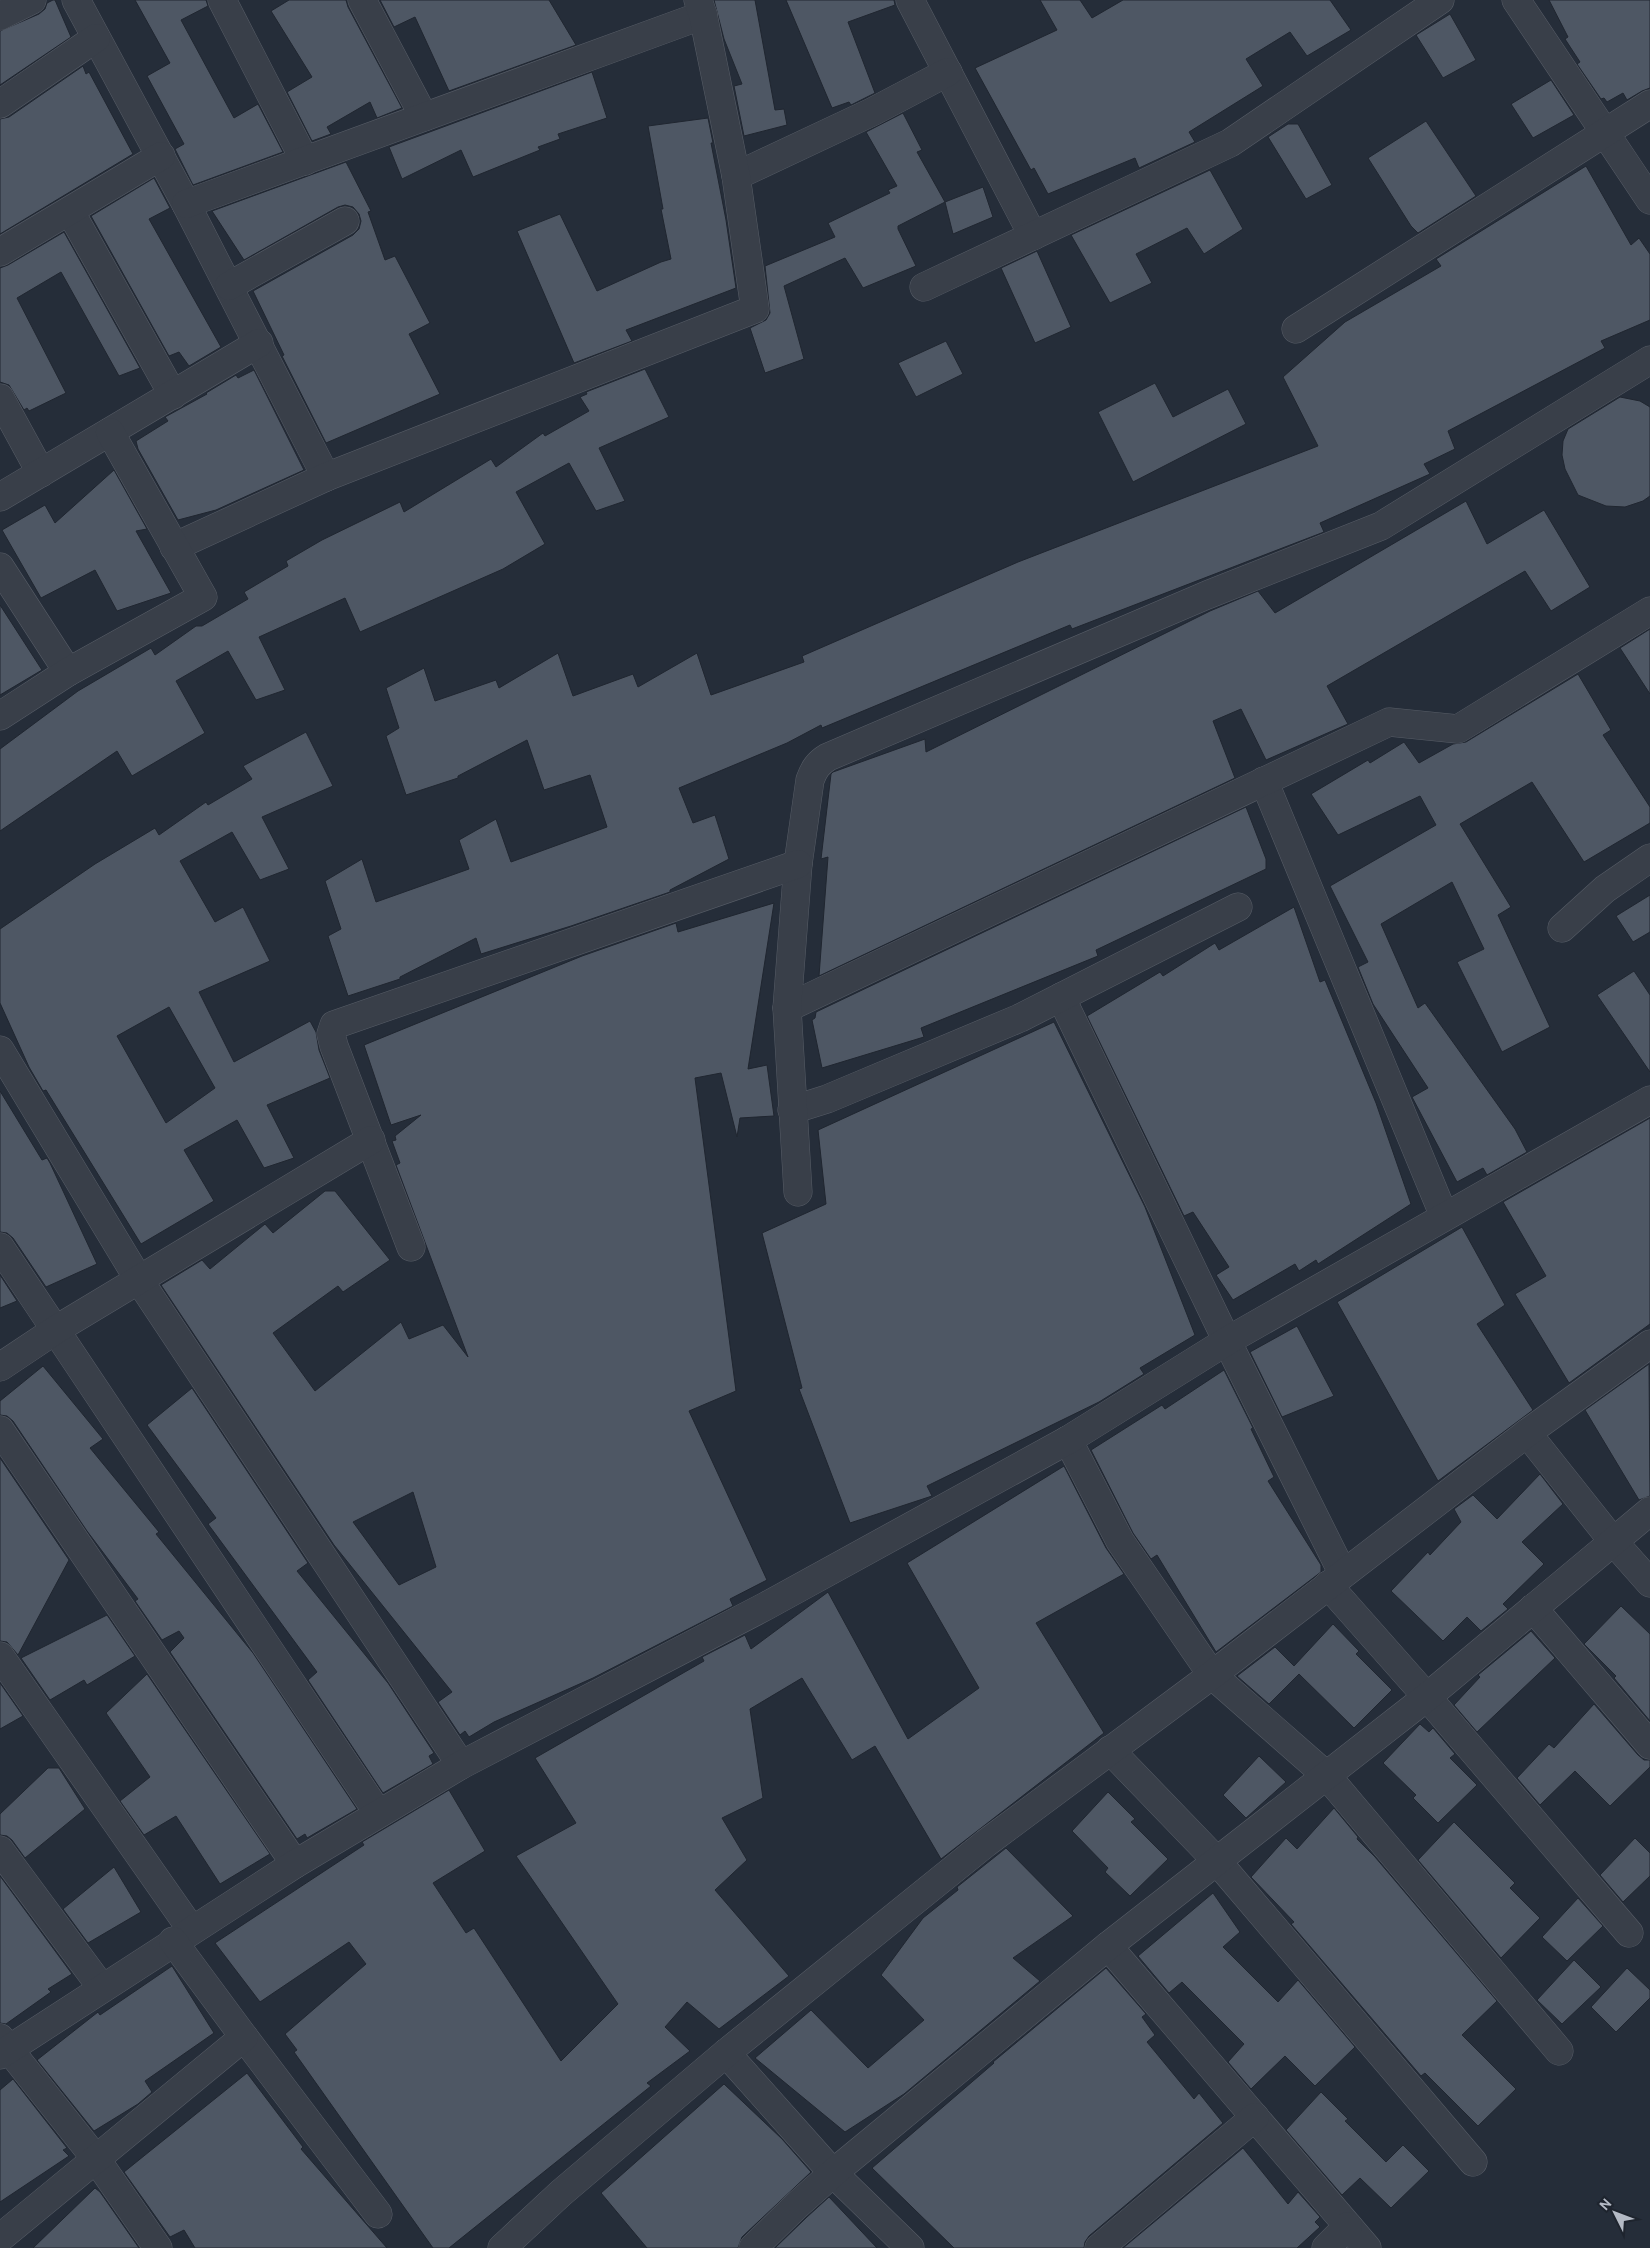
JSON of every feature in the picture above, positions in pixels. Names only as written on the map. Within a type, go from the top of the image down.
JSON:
[{"type":"street","points":[[0,16],[32,0]]},
{"type":"street","points":[[76,0],[161,156],[326,478]]},
{"type":"street","points":[[222,0],[305,161]]},
{"type":"street","points":[[362,0],[424,117]]},
{"type":"street","points":[[910,0],[1033,236]]},
{"type":"street","points":[[924,287],[1230,143],[1440,0]]},
{"type":"street","points":[[1516,0],[1650,200]]},
{"type":"street","points":[[174,547],[326,478],[755,310],[736,176],[700,8],[424,117],[186,204]]},
{"type":"street","points":[[0,104],[96,38]]},
{"type":"street","points":[[736,176],[872,112],[948,72]]},
{"type":"street","points":[[1296,329],[1650,104]]},
{"type":"street","points":[[0,252],[161,156]]},
{"type":"street","points":[[70,211],[172,395]]},
{"type":"street","points":[[228,286],[345,221]]},
{"type":"street","points":[[0,497],[259,344]]},
{"type":"street","points":[[798,1192],[787,1008],[798,864],[810,780],[816,767],[828,756],[1207,595],[1381,526],[1650,360]]},
{"type":"street","points":[[0,398],[41,473]]},
{"type":"street","points":[[0,716],[68,672],[202,597],[110,432]]},
{"type":"street","points":[[0,567],[68,672]]},
{"type":"street","points":[[787,1008],[1389,722],[1458,729],[1650,611]]},
{"type":"street","points":[[1264,781],[1444,1216]]},
{"type":"street","points":[[1562,928],[1605,889],[1650,858]]},
{"type":"street","points":[[412,1247],[334,1046],[331,1034],[334,1025],[798,864]]},
{"type":"street","points":[[792,1110],[826,1099],[1002,1025],[1238,907]]},
{"type":"street","points":[[1061,997],[1227,1341],[1335,1580],[1427,1697],[1629,1933]]},
{"type":"street","points":[[0,1050],[139,1280],[461,1765]]},
{"type":"street","points":[[158,2248],[96,2158],[3,2047],[102,1988],[295,1864],[461,1765],[766,1606],[1068,1440],[1227,1341],[1650,1100]]},
{"type":"street","points":[[0,1367],[57,1330],[370,1140]]},
{"type":"street","points":[[0,1247],[378,1813]]},
{"type":"street","points":[[502,2248],[561,2193],[726,2053],[986,1843],[1212,1675],[1527,1433],[1650,1344]]},
{"type":"street","points":[[0,1430],[295,1864]]},
{"type":"street","points":[[1527,1433],[1612,1540],[1650,1583]]},
{"type":"street","points":[[1068,1440],[1120,1541],[1212,1675],[1327,1776],[1559,2051]]},
{"type":"street","points":[[753,2248],[833,2173],[1108,1946],[1427,1697],[1612,1540],[1650,1511]]},
{"type":"street","points":[[1533,1608],[1650,1745]]},
{"type":"street","points":[[0,1656],[182,1935],[244,2038],[378,2214]]},
{"type":"street","points":[[1110,1750],[1216,1860],[1473,2162]]},
{"type":"street","points":[[0,1850],[102,1988]]},
{"type":"street","points":[[1108,1946],[1367,2248]]},
{"type":"street","points":[[0,2238],[244,2038]]},
{"type":"street","points":[[726,2053],[833,2173],[910,2248]]},
{"type":"street","points":[[1099,2248],[1255,2117]]},
{"type":"street","points":[[1326,2248],[1348,2226]]},
{"type":"building","points":[[55,0],[71,37],[0,85],[0,31],[39,14],[45,9],[47,3]]},
{"type":"building","points":[[135,0],[206,0],[208,6],[181,20],[234,118],[258,104],[283,152],[193,185],[175,149],[184,144],[147,76],[170,63]]},
{"type":"building","points":[[289,0],[346,0],[402,108],[377,118],[370,102],[327,127],[331,134],[312,141],[287,92],[312,77],[271,11]]},
{"type":"building","points":[[380,0],[549,0],[576,45],[449,91],[415,17],[394,27]]},
{"type":"building","points":[[714,0],[755,0],[775,110],[784,109],[787,125],[744,136],[734,86],[742,84],[724,39]]},
{"type":"building","points":[[786,0],[894,0],[895,5],[848,22],[875,93],[851,105],[849,102],[832,108]]},
{"type":"building","points":[[1040,0],[1080,0],[1092,18],[1123,0],[1330,0],[1351,30],[1307,56],[1290,32],[1246,59],[1263,86],[1189,132],[1195,142],[1139,168],[1135,158],[1048,194],[1034,168],[1031,170],[975,68],[1057,30]]},
{"type":"building","points":[[1549,0],[1650,0],[1650,88],[1627,100],[1623,93],[1607,102],[1604,98],[1601,99],[1577,64],[1580,62],[1565,39],[1568,37]]},
{"type":"building","points":[[1450,14],[1476,60],[1443,78],[1416,35]]},
{"type":"building","points":[[83,66],[86,74],[89,72],[133,154],[0,234],[0,119],[9,117]]},
{"type":"building","points":[[592,72],[607,118],[558,134],[560,139],[538,147],[540,150],[473,177],[461,150],[402,179],[389,147]]},
{"type":"building","points":[[1551,80],[1574,115],[1533,138],[1511,104]]},
{"type":"building","points":[[903,113],[922,150],[917,152],[945,202],[898,226],[916,266],[863,288],[845,258],[784,286],[804,359],[765,373],[750,328],[766,320],[770,313],[765,266],[835,237],[828,223],[890,193],[888,190],[897,186],[866,132]]},
{"type":"building","points":[[708,118],[736,288],[626,330],[632,341],[574,363],[517,231],[560,214],[597,291],[671,259],[648,126]]},
{"type":"building","points":[[1426,121],[1476,196],[1418,233],[1411,226],[1368,158]]},
{"type":"building","points":[[1288,124],[1298,124],[1332,185],[1306,199],[1268,137]]},
{"type":"building","points":[[346,162],[371,211],[368,212],[385,260],[395,256],[430,323],[409,334],[440,394],[326,443],[282,356],[284,355],[253,291],[353,235],[359,229],[361,221],[359,214],[353,207],[345,205],[338,207],[244,260],[212,211]]},
{"type":"building","points":[[1586,166],[1631,245],[1639,238],[1650,254],[1650,320],[1601,341],[1605,348],[1448,431],[1455,449],[1424,464],[1430,474],[1320,523],[1324,532],[1072,629],[1070,625],[822,728],[821,725],[787,743],[679,788],[693,823],[715,815],[729,859],[670,890],[670,892],[481,954],[476,938],[400,977],[400,979],[348,996],[328,936],[341,929],[325,881],[362,859],[376,902],[469,869],[459,840],[496,819],[511,862],[607,827],[590,775],[544,790],[527,740],[458,776],[458,778],[406,795],[386,736],[399,728],[386,688],[424,668],[435,701],[496,680],[499,688],[558,653],[573,696],[633,674],[638,687],[697,653],[711,695],[804,662],[802,656],[1018,562],[1318,446],[1283,377],[1345,322],[1441,266],[1436,259]]},
{"type":"building","points":[[1210,170],[1243,229],[1204,254],[1187,228],[1136,254],[1152,283],[1110,303],[1071,235]]},
{"type":"building","points":[[154,178],[170,208],[149,219],[221,347],[189,366],[179,352],[169,356],[91,216]]},
{"type":"building","points":[[983,187],[993,217],[953,234],[945,202]]},
{"type":"building","points":[[64,232],[140,368],[119,376],[61,272],[17,298],[66,393],[29,411],[27,408],[24,410],[9,385],[0,382],[0,268]]},
{"type":"building","points":[[1037,251],[1071,327],[1035,343],[1001,268]]},
{"type":"building","points":[[946,341],[963,374],[916,397],[898,363]]},
{"type":"building","points":[[645,369],[669,417],[599,448],[625,501],[596,511],[569,463],[516,492],[545,544],[503,569],[360,632],[345,598],[259,637],[285,690],[256,700],[228,651],[176,681],[205,733],[132,776],[117,751],[0,831],[0,749],[78,691],[151,648],[155,655],[196,626],[202,626],[248,599],[244,592],[288,566],[286,561],[322,540],[400,502],[404,512],[491,459],[496,467],[543,433],[545,436],[589,411],[580,397],[587,394],[586,392]]},
{"type":"building","points":[[254,370],[304,470],[216,510],[178,520],[138,449],[136,441],[168,421],[165,417],[207,394],[236,375],[238,378]]},
{"type":"building","points":[[1155,383],[1173,417],[1228,389],[1246,424],[1133,482],[1098,412]]},
{"type":"building","points":[[1620,397],[1640,401],[1650,407],[1650,496],[1643,501],[1625,507],[1606,506],[1578,495],[1565,469],[1562,455],[1563,441],[1568,429]]},
{"type":"building","points":[[114,470],[147,529],[136,531],[171,593],[117,611],[95,570],[41,598],[2,530],[45,505],[55,523]]},
{"type":"building","points":[[1466,501],[1487,544],[1544,510],[1590,587],[1551,611],[1525,571],[1327,686],[1348,724],[1266,760],[1241,709],[1213,721],[1235,778],[819,976],[828,857],[821,859],[831,774],[833,772],[925,739],[926,752],[1210,611],[1258,591],[1275,613]]},
{"type":"building","points":[[0,605],[42,670],[0,695]]},
{"type":"building","points":[[1650,629],[1650,694],[1620,648]]},
{"type":"building","points":[[1578,674],[1611,730],[1603,735],[1650,807],[1650,823],[1584,862],[1532,782],[1460,824],[1511,907],[1498,915],[1550,1027],[1502,1052],[1457,962],[1484,949],[1452,882],[1381,924],[1418,1008],[1425,1003],[1515,1129],[1527,1152],[1487,1175],[1483,1168],[1457,1182],[1412,1097],[1428,1088],[1373,1004],[1358,967],[1368,962],[1330,886],[1436,825],[1420,796],[1338,835],[1311,794],[1368,760],[1370,763],[1404,742],[1419,763],[1453,744],[1466,742]]},
{"type":"building","points":[[306,732],[333,786],[262,817],[289,869],[260,880],[232,832],[180,861],[215,922],[243,907],[270,961],[199,992],[234,1062],[310,1021],[316,1032],[319,1050],[330,1078],[267,1105],[294,1158],[264,1168],[237,1120],[184,1150],[214,1201],[141,1244],[46,1090],[43,1091],[29,1067],[0,1003],[0,929],[95,864],[155,828],[159,835],[206,802],[208,805],[252,779],[243,766]],"holes":[[[169,1007],[215,1088],[166,1123],[117,1036]]]},
{"type":"building","points":[[1246,807],[1266,859],[1266,869],[1096,950],[1098,956],[921,1028],[924,1037],[822,1068],[812,1020],[815,1018],[816,1012]]},
{"type":"building","points":[[1650,895],[1650,932],[1633,942],[1616,916]]},
{"type":"building","points":[[774,903],[748,1069],[767,1065],[774,1116],[740,1118],[737,1137],[721,1073],[695,1078],[736,1391],[689,1411],[767,1580],[730,1599],[733,1606],[593,1678],[494,1722],[469,1737],[465,1731],[460,1735],[438,1702],[452,1692],[334,1545],[161,1285],[202,1260],[210,1269],[265,1224],[273,1233],[325,1191],[335,1191],[390,1260],[343,1292],[338,1286],[273,1333],[315,1391],[401,1322],[409,1339],[443,1325],[468,1357],[396,1165],[400,1163],[392,1141],[396,1140],[395,1136],[421,1115],[391,1125],[364,1045],[582,956],[676,923],[678,932]],"holes":[[[413,1492],[436,1567],[399,1585],[353,1522]]]},
{"type":"building","points":[[1294,907],[1320,982],[1325,980],[1376,1103],[1411,1204],[1318,1264],[1316,1260],[1299,1271],[1295,1264],[1233,1300],[1216,1275],[1229,1267],[1193,1212],[1184,1216],[1087,1016],[1160,972],[1163,976],[1215,943],[1219,950]]},
{"type":"building","points":[[1634,971],[1650,995],[1650,1072],[1597,995]]},
{"type":"building","points":[[1054,1022],[1145,1207],[1195,1335],[1140,1368],[1144,1374],[1099,1402],[927,1486],[932,1496],[850,1523],[799,1389],[802,1388],[762,1233],[826,1204],[818,1130]]},
{"type":"building","points":[[0,1091],[42,1160],[47,1158],[50,1163],[97,1264],[46,1287],[13,1238],[7,1233],[0,1232]]},
{"type":"building","points":[[1650,1118],[1650,1324],[1569,1383],[1515,1294],[1546,1276],[1503,1202]]},
{"type":"building","points":[[1462,1227],[1505,1305],[1477,1324],[1533,1410],[1438,1481],[1337,1302]]},
{"type":"building","points":[[0,1275],[17,1301],[0,1308]]},
{"type":"building","points":[[1297,1326],[1334,1396],[1282,1417],[1250,1352]]},
{"type":"building","points":[[1649,1364],[1650,1496],[1639,1500],[1585,1410]]},
{"type":"building","points":[[43,1366],[103,1439],[90,1448],[159,1532],[156,1534],[253,1653],[357,1809],[307,1838],[305,1834],[297,1839],[170,1652],[184,1638],[179,1631],[162,1640],[135,1601],[138,1599],[87,1531],[13,1421],[7,1416],[0,1415],[0,1401]]},
{"type":"building","points":[[1224,1370],[1253,1428],[1251,1429],[1274,1477],[1268,1481],[1321,1565],[1321,1572],[1216,1652],[1157,1555],[1151,1559],[1133,1533],[1091,1450],[1162,1405],[1165,1409]]},
{"type":"building","points":[[192,1388],[308,1563],[297,1571],[388,1683],[434,1753],[429,1756],[433,1764],[383,1793],[308,1680],[317,1672],[208,1524],[216,1518],[147,1425]]},
{"type":"building","points":[[0,1458],[69,1560],[18,1655],[7,1642],[0,1641]]},
{"type":"building","points":[[1064,1466],[1106,1548],[1124,1574],[1036,1623],[1104,1733],[941,1859],[875,1746],[852,1760],[802,1678],[750,1709],[763,1798],[722,1818],[747,1860],[715,1890],[789,1976],[719,2029],[687,2002],[665,2027],[690,2051],[647,2083],[651,2086],[449,2248],[433,2248],[294,2052],[297,2050],[285,2034],[366,1964],[349,1942],[260,2002],[215,1943],[364,1845],[362,1842],[449,1790],[485,1851],[433,1883],[466,1933],[474,1928],[561,2061],[618,2004],[516,1856],[576,1823],[535,1758],[704,1661],[702,1657],[745,1635],[751,1649],[828,1592],[908,1739],[979,1688],[907,1563]]},
{"type":"building","points":[[1540,1474],[1563,1504],[1522,1542],[1544,1564],[1503,1604],[1508,1609],[1481,1631],[1467,1617],[1443,1641],[1391,1591],[1428,1552],[1430,1555],[1461,1522],[1454,1509],[1473,1495],[1497,1519]]},
{"type":"building","points":[[1621,1606],[1650,1634],[1650,1721],[1614,1678],[1616,1676],[1584,1644]]},
{"type":"building","points":[[107,1615],[135,1656],[87,1685],[84,1680],[50,1700],[21,1658]]},
{"type":"building","points":[[1333,1624],[1359,1651],[1356,1654],[1392,1690],[1354,1728],[1299,1674],[1269,1704],[1237,1676],[1275,1647],[1294,1666]]},
{"type":"building","points":[[1531,1631],[1555,1658],[1477,1732],[1454,1705],[1480,1677],[1478,1675]]},
{"type":"building","points":[[147,1674],[270,1854],[220,1884],[176,1816],[144,1835],[120,1801],[150,1777],[106,1713]]},
{"type":"building","points":[[0,1683],[23,1716],[0,1729]]},
{"type":"building","points":[[1594,1704],[1638,1755],[1644,1760],[1650,1760],[1650,1767],[1610,1806],[1575,1771],[1540,1805],[1517,1778],[1549,1744],[1554,1748]]},
{"type":"building","points":[[1420,1724],[1429,1732],[1433,1728],[1455,1754],[1450,1758],[1477,1785],[1438,1823],[1413,1798],[1416,1795],[1383,1763]]},
{"type":"building","points":[[1259,1756],[1286,1782],[1246,1818],[1223,1795]]},
{"type":"building","points":[[48,1768],[59,1768],[85,1809],[25,1858],[12,1840],[7,1836],[0,1835],[0,1814]]},
{"type":"building","points":[[1108,1792],[1135,1819],[1131,1822],[1168,1859],[1130,1896],[1105,1872],[1108,1868],[1072,1831]]},
{"type":"building","points":[[1334,1808],[1358,1837],[1357,1839],[1375,1857],[1497,2001],[1462,2035],[1516,2089],[1478,2126],[1425,2073],[1421,2076],[1291,1924],[1294,1922],[1251,1877],[1286,1838],[1297,1849]]},
{"type":"building","points":[[1454,1822],[1515,1883],[1510,1888],[1540,1918],[1501,1958],[1418,1860]]},
{"type":"building","points":[[1635,1838],[1650,1853],[1650,1876],[1623,1902],[1600,1875]]},
{"type":"building","points":[[1006,1848],[1073,1916],[1013,1958],[1040,1981],[904,2094],[845,2132],[755,2058],[811,2010],[868,2068],[924,2020],[881,1975],[923,1918],[958,1890],[957,1887]]},
{"type":"building","points":[[114,1867],[141,1912],[88,1943],[63,1909]]},
{"type":"building","points":[[0,1876],[72,1974],[48,1989],[51,1992],[6,2024],[0,2023]]},
{"type":"building","points":[[1213,1893],[1240,1932],[1223,1947],[1278,2002],[1298,1980],[1355,2047],[1315,2086],[1285,2056],[1251,2089],[1228,2062],[1244,2044],[1182,1982],[1169,1993],[1138,1956]]},
{"type":"building","points":[[1578,1898],[1603,1926],[1567,1961],[1542,1937]]},
{"type":"building","points":[[1574,1960],[1601,1987],[1562,2024],[1537,2000]]},
{"type":"building","points":[[172,1966],[214,2033],[145,2081],[152,2092],[138,2104],[94,2131],[37,2060],[98,2012],[100,2015]]},
{"type":"building","points":[[1106,1968],[1146,2014],[1142,2017],[1155,2035],[1147,2042],[1194,2099],[1199,2093],[1223,2123],[1089,2236],[1084,2248],[954,2248],[872,2168],[993,2062]]},
{"type":"building","points":[[1627,1968],[1650,1990],[1650,1998],[1616,2032],[1591,2007]]},
{"type":"building","points":[[247,2073],[303,2147],[301,2149],[387,2248],[195,2248],[184,2230],[170,2237],[124,2172]]},
{"type":"building","points":[[13,2079],[67,2148],[63,2150],[69,2156],[0,2202],[0,2090]]},
{"type":"building","points":[[724,2084],[782,2139],[811,2172],[742,2237],[738,2248],[647,2248],[601,2193]]},
{"type":"building","points":[[1321,2092],[1348,2119],[1345,2121],[1386,2162],[1403,2145],[1429,2171],[1391,2208],[1360,2178],[1342,2195],[1286,2130]]},
{"type":"building","points":[[1243,2148],[1288,2204],[1298,2192],[1320,2217],[1315,2222],[1320,2227],[1297,2248],[1123,2248]]},
{"type":"building","points":[[95,2188],[100,2192],[139,2248],[33,2248]]},
{"type":"building","points":[[829,2197],[877,2248],[775,2248],[807,2217]]}]
